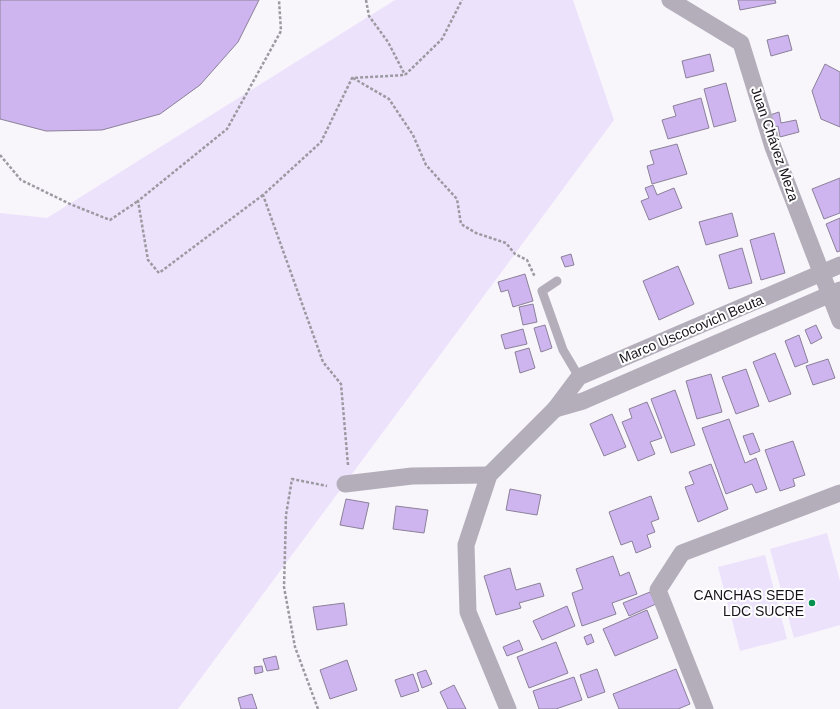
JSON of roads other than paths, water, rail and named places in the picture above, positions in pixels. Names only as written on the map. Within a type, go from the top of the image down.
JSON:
[{"type":"street","name":"Juan Chávez Meza","points":[[670,0],[741,43],[773,147],[822,272],[835,292],[840,321]]},
{"type":"street","name":"Marco Uscocovich Beuta","points":[[508,709],[468,612],[466,545],[489,475],[555,409],[579,377],[840,265]]},
{"type":"street","name":"Marco Uscocovich Beuta","points":[[555,409],[583,401],[835,292]]},
{"type":"street","points":[[345,484],[412,476],[489,475]]},
{"type":"street","points":[[705,709],[658,590],[682,553],[840,493]]},
{"type":"lane","points":[[557,281],[542,291],[563,350],[579,377]]},
{"type":"place","name":"CANCHAS SEDE LDC SUCRE","points":[[812,603]]}]
